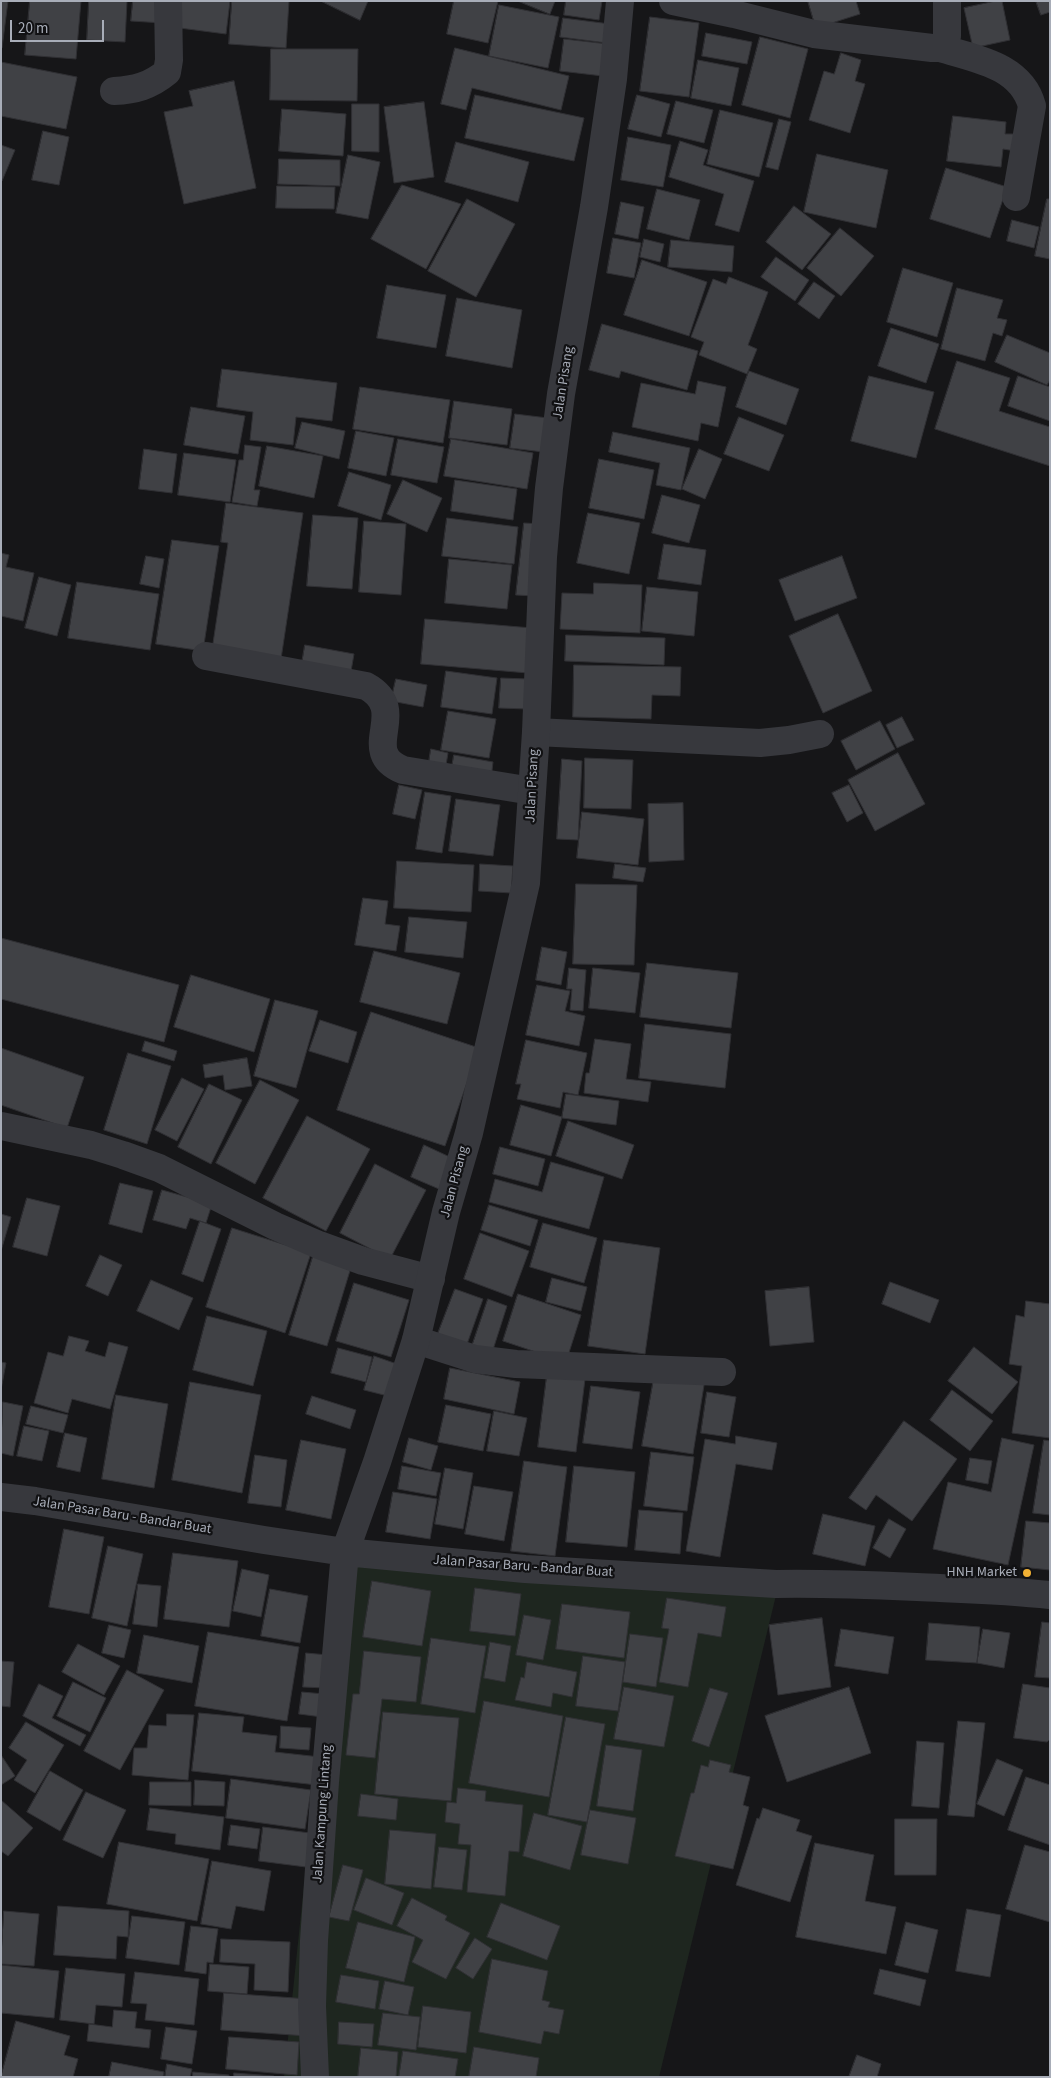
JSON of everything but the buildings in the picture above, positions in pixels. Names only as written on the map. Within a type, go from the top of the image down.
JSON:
[{"type":"street","points":[[114,92],[130,91],[147,86],[166,72],[169,60],[168,1]]},
{"type":"street","name":"Jalan Pisang","points":[[345,1552],[377,1462],[416,1340],[446,1212],[469,1133],[526,883],[536,732],[543,557],[549,488],[561,394],[594,207],[613,78],[620,1]]},
{"type":"street","points":[[673,1],[814,34],[940,48],[1003,70],[1017,80],[1028,92],[1032,106],[1016,197]]},
{"type":"street","points":[[940,48],[945,44],[947,36],[947,1]]},
{"type":"street","points":[[206,656],[366,686],[381,697],[386,711],[382,750],[386,759],[394,766],[403,770],[532,791]]},
{"type":"street","points":[[536,732],[760,743],[820,734]]},
{"type":"street","points":[[1,1126],[123,1155],[159,1168],[275,1226],[318,1244],[363,1261],[431,1279]]},
{"type":"street","points":[[416,1340],[475,1359],[516,1364],[722,1372]]},
{"type":"street","name":"Jalan Pasar Baru - Bandar Buat","points":[[1,1497],[345,1552],[525,1569],[776,1584],[809,1583],[1050,1595]]},
{"type":"street","name":"Jalan Kampung Lintang","points":[[315,2077],[312,2006],[314,1941],[325,1782],[345,1552]]},
{"type":"shaded area","points":[[340,1539],[779,1583],[659,2077],[284,2077]]},
{"type":"place","name":"HNH Market","points":[[1027,1573]]}]
